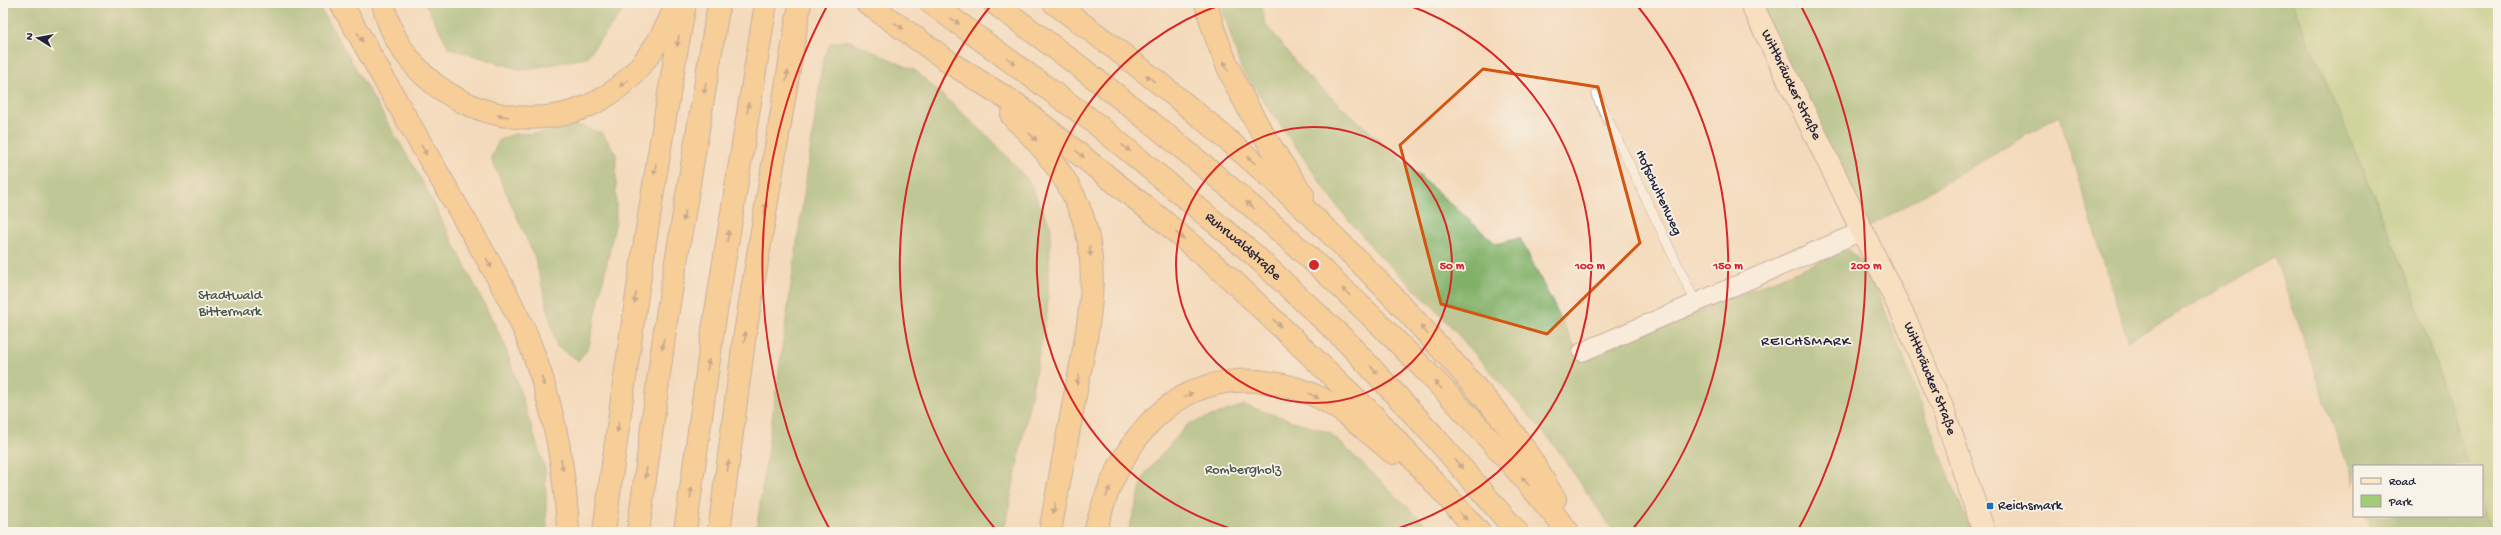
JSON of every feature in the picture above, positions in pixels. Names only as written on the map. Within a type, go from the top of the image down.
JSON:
[{"type":"highway","points":[[340,3],[480,246],[525,332],[542,379],[555,426],[564,472],[568,532]]},
{"type":"highway","points":[[383,3],[390,27],[403,49],[431,82],[449,96],[470,106],[494,114],[520,119],[546,118],[569,114],[608,95],[631,77],[649,54],[665,28],[677,3]]},
{"type":"highway","points":[[604,532],[632,316],[658,150],[684,3]]},
{"type":"highway","points":[[638,532],[666,322],[719,3]]},
{"type":"highway","points":[[685,532],[713,330],[766,3]]},
{"type":"highway","points":[[719,532],[745,333],[800,3]]},
{"type":"highway","points":[[867,3],[952,64],[1016,104],[1045,126],[1161,219],[1233,281],[1379,421],[1447,499],[1479,532]]},
{"type":"highway","name":"Ruhrwaldstraße","points":[[931,3],[1095,123],[1252,253],[1348,342],[1438,441],[1517,532]]},
{"type":"highway","points":[[994,3],[1109,90],[1198,161],[1268,221],[1370,314],[1481,430],[1568,532]]},
{"type":"highway","points":[[1054,3],[1243,153],[1332,233],[1401,304],[1509,428],[1576,532]]},
{"type":"highway","points":[[1206,3],[1226,67],[1243,101],[1267,143],[1332,233]]},
{"type":"highway","points":[[952,64],[1039,142],[1062,173],[1078,205],[1089,241],[1092,278],[1089,318],[1050,532]]},
{"type":"highway","points":[[1095,532],[1118,467],[1131,445],[1147,424],[1170,404],[1193,392],[1221,384],[1249,380],[1275,383],[1302,390],[1333,406],[1362,427],[1447,499]]},
{"type":"main road","name":"Wittbräucker Straße","points":[[1751,3],[1907,323],[1944,412],[1984,532]]},
{"type":"street","points":[[1582,352],[1862,231]]},
{"type":"lane","name":"Hofschultenweg","points":[[1596,95],[1696,303]]},
{"type":"highlighted area","points":[[1483,69],[1598,87],[1640,243],[1547,334],[1441,304],[1400,145]]},
{"type":"green space","name":"Stadtwald Bittermark","points":[[3,3],[317,3],[421,179],[504,343],[545,469],[547,532],[3,532]]},
{"type":"green space","points":[[425,3],[626,3],[626,7],[586,58],[522,70],[449,48]]},
{"type":"green space","points":[[1221,3],[1261,3],[1265,23],[1306,75],[1496,244],[1520,238],[1581,359],[1848,250],[1868,267],[1971,532],[1614,532],[1553,443],[1439,313],[1376,252],[1340,210],[1241,69]]},
{"type":"green space","points":[[1751,3],[2293,3],[2406,274],[2469,465],[2353,465],[2353,481],[2275,258],[2128,341],[2059,116],[1862,231]]},
{"type":"green space","points":[[2293,3],[2498,3],[2498,532],[2491,532],[2483,508],[2483,465],[2469,465],[2406,274]]},
{"type":"green space","points":[[848,40],[916,71],[992,140],[1028,180],[1051,227],[1047,314],[1004,532],[756,532],[823,60],[830,43]]},
{"type":"green space","points":[[571,123],[602,133],[616,154],[616,221],[589,346],[579,361],[557,347],[535,258],[491,158],[499,140],[514,134],[547,133]]},
{"type":"green space","name":"Rombergholz","points":[[1244,405],[1330,433],[1434,532],[1128,532],[1145,474],[1188,424]]},
{"type":"green space","points":[[2483,508],[2491,532],[2371,532],[2365,517],[2483,517]]},
{"type":"place","name":"Reichsmark","points":[[1990,506]]},
{"type":"district","name":"REICHSMARK","points":[[1806,342]]}]
